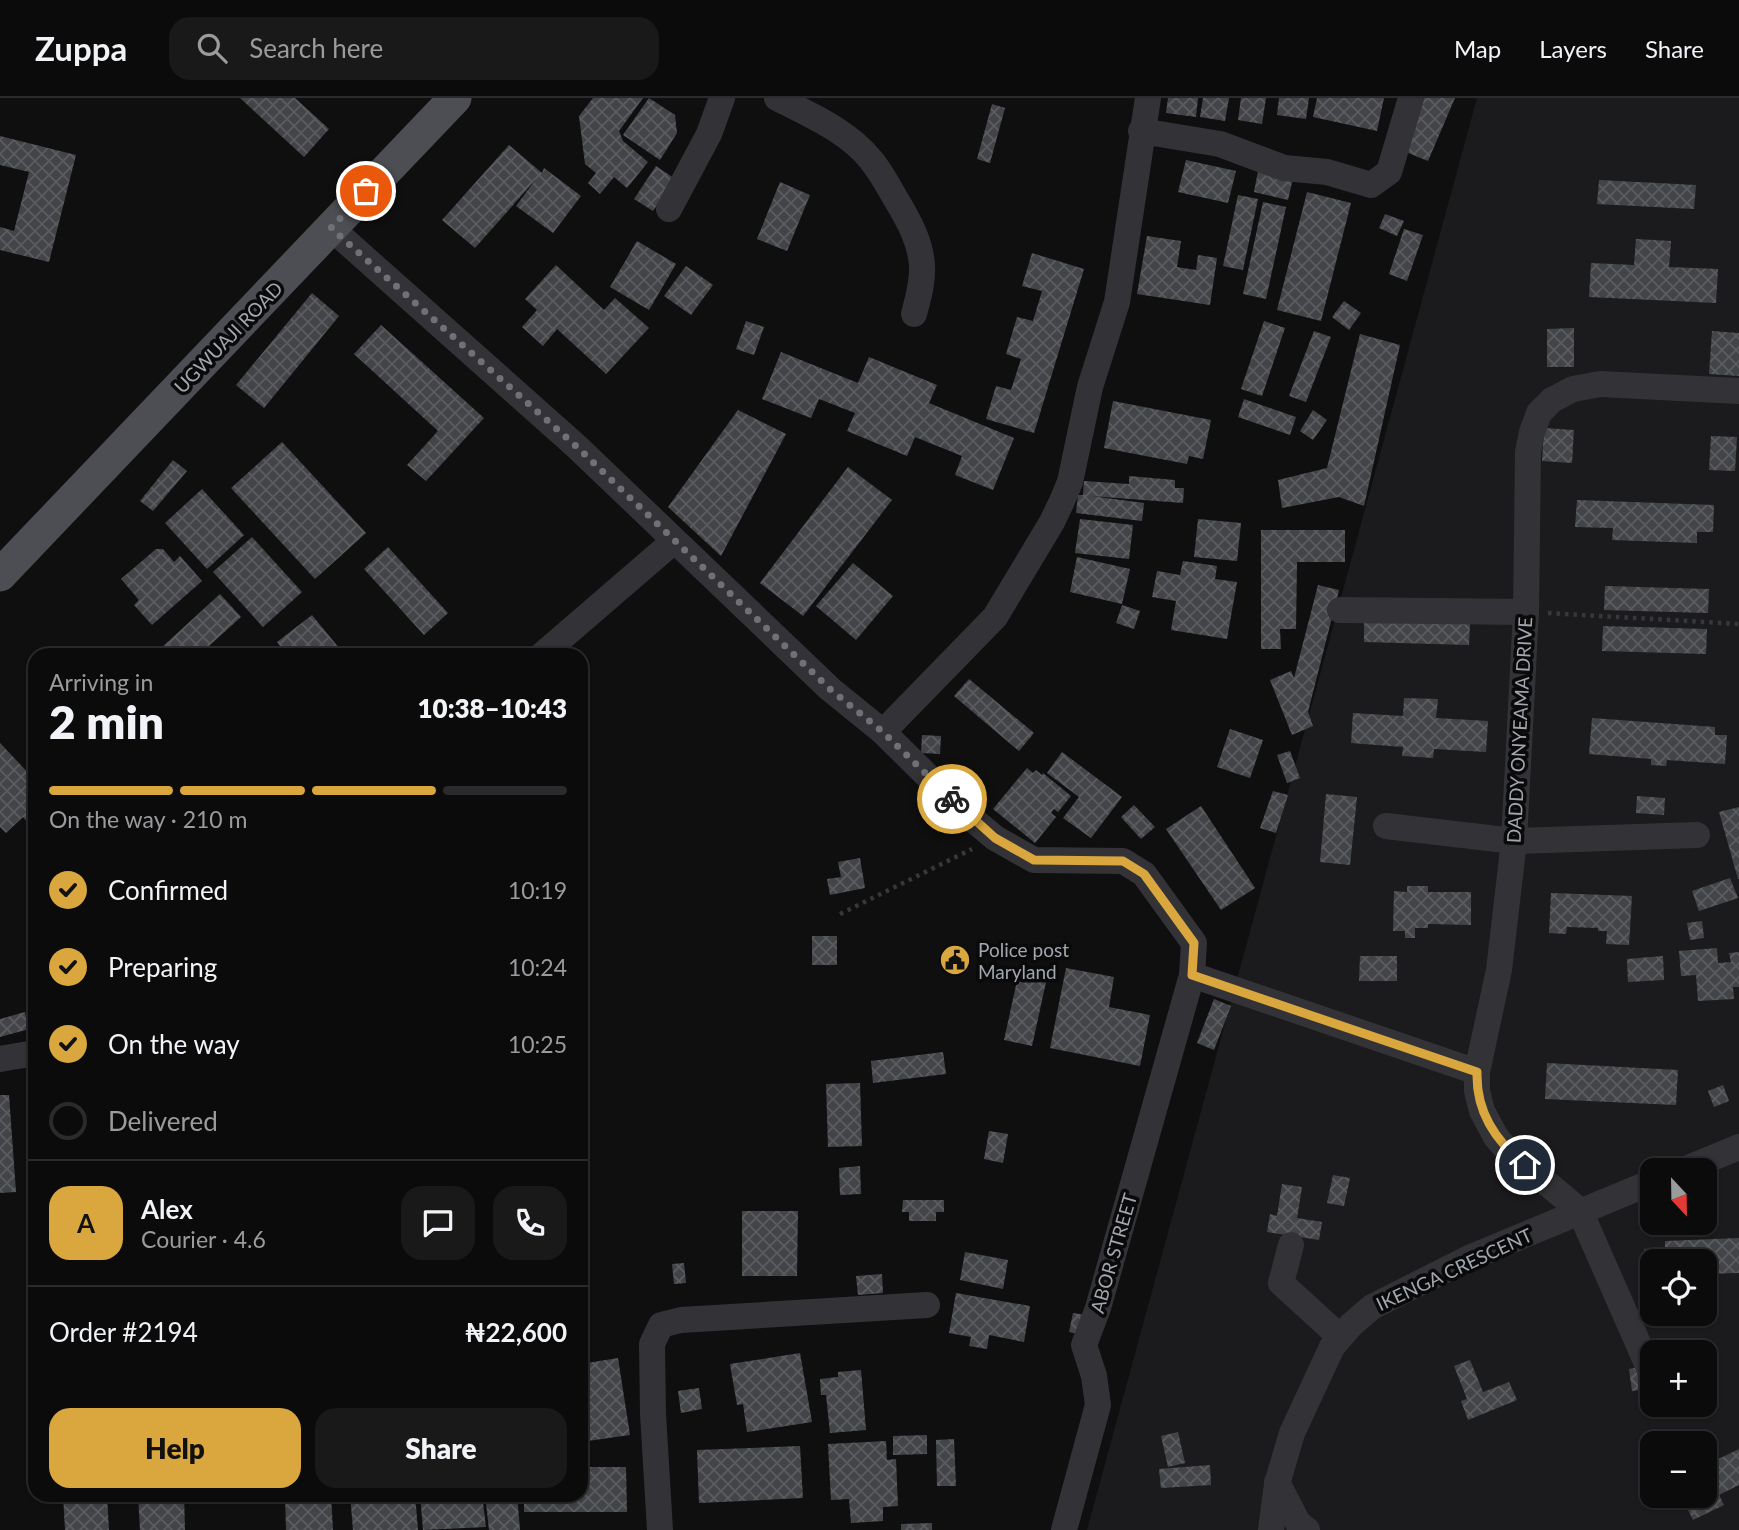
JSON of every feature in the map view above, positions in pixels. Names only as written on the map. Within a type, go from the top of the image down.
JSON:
[{"type":"main road","name":"UGWUAJI ROAD","points":[[0,575],[455,98]]},
{"type":"street","points":[[669,209],[709,134],[722,98]]},
{"type":"street","points":[[777,98],[805,111],[847,137],[870,158],[880,172],[913,230],[920,253],[922,278],[914,314]]},
{"type":"street","points":[[883,732],[995,617],[1052,522],[1070,482],[1090,387],[1117,302],[1148,98]]},
{"type":"street","points":[[1141,131],[1220,144],[1284,168],[1327,172],[1371,185],[1389,172],[1411,98]]},
{"type":"street","name":"ABOR STREET","points":[[331,228],[576,446],[830,689],[883,732],[964,812],[995,838],[1034,860],[1123,861],[1144,874],[1194,943],[1192,975],[1098,1308],[1084,1342],[1098,1393],[1098,1405],[1064,1530]]},
{"type":"street","name":"DADDY ONYEAMA DRIVE","points":[[1580,1211],[1506,1149],[1482,1111],[1477,1091],[1477,1072],[1499,970],[1514,841],[1526,612],[1528,452],[1539,413],[1552,400],[1573,389],[1600,384],[1739,391]]},
{"type":"street","points":[[550,648],[674,541]]},
{"type":"street","points":[[1340,610],[1526,612]]},
{"type":"street","points":[[1386,826],[1514,841],[1697,835]]},
{"type":"street","points":[[1192,975],[1477,1072]]},
{"type":"street","points":[[0,1059],[28,1054]]},
{"type":"street","points":[[1712,1158],[1739,1147]]},
{"type":"street","name":"IKENGA CRESCENT","points":[[1271,1530],[1284,1452],[1298,1417],[1322,1366],[1340,1337],[1372,1307],[1469,1258],[1640,1187]]},
{"type":"street","points":[[1580,1211],[1640,1348]]},
{"type":"street","points":[[1291,1245],[1281,1283],[1340,1337]]},
{"type":"street","points":[[660,1530],[652,1344],[661,1325],[681,1320],[927,1305]]},
{"type":"street","points":[[1278,1482],[1298,1523],[1307,1530]]},
{"type":"path","points":[[1526,612],[1739,624]]},
{"type":"path","points":[[840,914],[995,838]]},
{"type":"shaded area","points":[[1477,98],[1739,98],[1739,1530],[1087,1530]]},
{"type":"building","points":[[240,98],[295,98],[329,129],[304,157]]},
{"type":"building","points":[[593,98],[643,98],[619,131],[623,141],[648,162],[627,188],[614,177],[600,194],[588,183],[596,173],[585,164],[579,116]]},
{"type":"building","points":[[649,98],[675,115],[677,133],[660,160],[623,135]]},
{"type":"building","points":[[1168,98],[1198,98],[1196,117],[1166,113]]},
{"type":"building","points":[[1203,98],[1229,98],[1225,121],[1200,117]]},
{"type":"building","points":[[1241,98],[1266,98],[1262,124],[1238,120]]},
{"type":"building","points":[[1279,98],[1309,98],[1306,119],[1277,115]]},
{"type":"building","points":[[1317,98],[1384,98],[1377,131],[1313,117]]},
{"type":"building","points":[[1423,98],[1455,98],[1428,161],[1401,150]]},
{"type":"building","points":[[992,104],[1005,108],[990,163],[977,159]]},
{"type":"building","points":[[0,136],[76,155],[49,262],[0,250],[0,227],[14,231],[29,172],[0,165]]},
{"type":"building","points":[[509,145],[542,173],[544,168],[581,196],[553,233],[516,206],[536,179],[475,248],[442,220]]},
{"type":"building","points":[[1186,160],[1236,171],[1228,203],[1178,192]]},
{"type":"building","points":[[656,166],[675,179],[653,211],[634,199]]},
{"type":"building","points":[[1258,171],[1293,178],[1288,200],[1254,192]]},
{"type":"building","points":[[1599,180],[1696,185],[1694,209],[1597,204]]},
{"type":"building","points":[[780,182],[810,195],[787,251],[757,239]]},
{"type":"building","points":[[1307,192],[1351,203],[1321,321],[1277,310]]},
{"type":"building","points":[[1238,195],[1258,199],[1243,270],[1223,266]]},
{"type":"building","points":[[1263,202],[1286,207],[1266,299],[1243,294]]},
{"type":"building","points":[[1385,214],[1404,221],[1397,236],[1379,228]]},
{"type":"building","points":[[1404,229],[1423,235],[1407,281],[1389,274]]},
{"type":"building","points":[[1147,236],[1181,241],[1177,267],[1196,270],[1198,255],[1217,258],[1210,305],[1137,294]]},
{"type":"building","points":[[1636,239],[1671,241],[1669,267],[1718,269],[1716,303],[1589,297],[1591,263],[1634,265]]},
{"type":"building","points":[[637,241],[676,264],[649,310],[610,287]]},
{"type":"building","points":[[1032,253],[1084,269],[1034,433],[986,419],[996,386],[1011,390],[1021,359],[1006,354],[1017,317],[1033,321],[1042,291],[1022,286]]},
{"type":"building","points":[[556,265],[604,310],[615,298],[649,328],[606,374],[557,329],[543,346],[522,327],[537,310],[525,299]]},
{"type":"building","points":[[686,266],[713,285],[691,315],[664,296]]},
{"type":"building","points":[[312,293],[339,316],[264,408],[236,385]]},
{"type":"building","points":[[1344,301],[1361,313],[1349,330],[1332,317]]},
{"type":"building","points":[[746,321],[764,327],[754,355],[736,349]]},
{"type":"building","points":[[1264,321],[1285,328],[1262,396],[1241,389]]},
{"type":"building","points":[[381,325],[484,418],[426,481],[407,465],[438,431],[354,354]]},
{"type":"building","points":[[1574,328],[1574,367],[1547,367],[1547,329]]},
{"type":"building","points":[[1314,331],[1331,337],[1306,402],[1289,396]]},
{"type":"building","points":[[1712,331],[1739,333],[1739,376],[1709,374]]},
{"type":"building","points":[[1360,334],[1400,345],[1364,506],[1339,497],[1282,508],[1278,480],[1327,468]]},
{"type":"building","points":[[781,352],[858,383],[869,357],[937,385],[929,403],[1014,438],[993,490],[955,475],[962,456],[915,437],[907,456],[847,431],[855,413],[819,399],[811,418],[762,399]]},
{"type":"building","points":[[1244,399],[1296,417],[1290,435],[1238,417]]},
{"type":"building","points":[[1113,401],[1211,420],[1203,459],[1189,456],[1187,464],[1104,448]]},
{"type":"building","points":[[738,410],[786,434],[721,556],[668,507]]},
{"type":"building","points":[[1313,410],[1327,420],[1313,440],[1300,431]]},
{"type":"building","points":[[1544,428],[1574,430],[1572,463],[1542,461]]},
{"type":"building","points":[[1711,436],[1737,437],[1735,471],[1709,470]]},
{"type":"building","points":[[282,442],[366,533],[315,579],[231,488]]},
{"type":"building","points":[[173,460],[187,471],[153,511],[140,501]]},
{"type":"building","points":[[848,467],[892,500],[803,616],[760,583]]},
{"type":"building","points":[[1129,476],[1175,480],[1175,488],[1184,488],[1183,503],[1091,496],[1144,503],[1142,521],[1076,513],[1078,495],[1083,495],[1084,481],[1129,484]]},
{"type":"building","points":[[202,489],[244,535],[207,569],[165,523]]},
{"type":"building","points":[[1577,500],[1714,505],[1713,532],[1697,532],[1697,543],[1612,540],[1613,528],[1575,527]]},
{"type":"building","points":[[1080,519],[1133,525],[1129,559],[1075,553]]},
{"type":"building","points":[[1198,519],[1241,523],[1237,561],[1194,557]]},
{"type":"building","points":[[1261,530],[1345,530],[1345,562],[1297,562],[1296,629],[1280,629],[1281,649],[1261,649]]},
{"type":"building","points":[[252,537],[302,592],[263,627],[213,572]]},
{"type":"building","points":[[388,547],[448,613],[424,635],[364,569]]},
{"type":"building","points":[[156,549],[163,549],[174,562],[180,556],[202,581],[152,625],[134,605],[139,600],[121,579]]},
{"type":"building","points":[[1077,557],[1130,569],[1122,604],[1070,592]]},
{"type":"building","points":[[1183,561],[1217,566],[1215,579],[1237,582],[1227,639],[1171,630],[1176,601],[1152,597],[1157,571],[1180,575]]},
{"type":"building","points":[[853,563],[893,596],[856,640],[816,606]]},
{"type":"building","points":[[1318,585],[1339,590],[1308,712],[1313,726],[1292,735],[1270,680],[1291,671],[1294,678]]},
{"type":"building","points":[[1605,586],[1709,589],[1708,613],[1604,610]]},
{"type":"building","points":[[220,594],[241,617],[207,648],[161,648]]},
{"type":"building","points":[[1122,605],[1140,611],[1134,629],[1116,623]]},
{"type":"building","points":[[312,615],[339,648],[282,648],[277,642]]},
{"type":"building","points":[[1364,620],[1470,623],[1469,645],[1364,642]]},
{"type":"building","points":[[1603,626],[1707,629],[1706,654],[1602,651]]},
{"type":"building","points":[[969,679],[1034,733],[1019,751],[954,696]]},
{"type":"building","points":[[1404,698],[1438,699],[1436,718],[1488,721],[1486,752],[1434,749],[1433,758],[1402,756],[1403,747],[1351,743],[1353,713],[1403,716]]},
{"type":"building","points":[[1592,718],[1715,727],[1715,735],[1727,735],[1725,764],[1667,760],[1666,766],[1651,765],[1651,759],[1589,754]]},
{"type":"building","points":[[1230,729],[1263,740],[1250,778],[1217,767]]},
{"type":"building","points":[[922,735],[941,736],[940,754],[921,753]]},
{"type":"building","points":[[0,743],[28,773],[28,823],[23,817],[6,833],[0,827]]},
{"type":"building","points":[[1290,751],[1300,778],[1287,783],[1277,755]]},
{"type":"building","points":[[1062,752],[1122,797],[1091,838],[1063,818],[1079,797],[1047,773]]},
{"type":"building","points":[[1027,768],[1033,773],[1036,770],[1042,775],[1043,773],[1071,796],[1058,812],[1054,809],[1051,813],[1056,817],[1035,843],[993,809]]},
{"type":"building","points":[[1273,791],[1288,795],[1276,833],[1260,828]]},
{"type":"building","points":[[1326,794],[1357,797],[1350,865],[1320,862]]},
{"type":"building","points":[[1637,796],[1665,798],[1664,815],[1636,813]]},
{"type":"building","points":[[1134,805],[1155,827],[1141,839],[1121,817]]},
{"type":"building","points":[[1201,806],[1255,888],[1221,910],[1166,829]]},
{"type":"building","points":[[1739,807],[1739,879],[1738,879],[1719,812]]},
{"type":"building","points":[[860,858],[865,888],[830,895],[827,879],[841,877],[838,862]]},
{"type":"building","points":[[1730,878],[1738,898],[1699,911],[1692,891]]},
{"type":"building","points":[[1407,886],[1428,886],[1428,892],[1471,892],[1471,925],[1428,924],[1428,928],[1415,928],[1415,938],[1405,938],[1405,931],[1393,931],[1394,891],[1407,892]]},
{"type":"building","points":[[1551,893],[1632,896],[1629,945],[1606,944],[1607,931],[1598,931],[1598,928],[1567,927],[1566,934],[1549,933]]},
{"type":"building","points":[[1702,921],[1704,938],[1690,940],[1687,923]]},
{"type":"building","points":[[812,936],[837,936],[837,965],[812,965]]},
{"type":"building","points":[[1717,948],[1718,963],[1731,962],[1729,953],[1739,952],[1739,987],[1733,987],[1734,999],[1698,1001],[1696,975],[1681,976],[1679,951]]},
{"type":"building","points":[[1360,956],[1397,956],[1397,981],[1359,981]]},
{"type":"building","points":[[1663,956],[1664,980],[1628,982],[1627,959]]},
{"type":"building","points":[[1066,968],[1114,977],[1109,1007],[1150,1015],[1140,1066],[1050,1048]]},
{"type":"building","points":[[1018,976],[1046,982],[1032,1046],[1004,1040]]},
{"type":"building","points":[[1214,999],[1231,1006],[1214,1050],[1197,1043]]},
{"type":"building","points":[[25,1012],[28,1029],[0,1037],[0,1019]]},
{"type":"building","points":[[943,1052],[946,1074],[873,1083],[871,1061]]},
{"type":"building","points":[[1547,1063],[1678,1070],[1676,1105],[1545,1099]]},
{"type":"building","points":[[860,1083],[862,1146],[828,1147],[826,1084]]},
{"type":"building","points":[[1723,1085],[1729,1101],[1714,1107],[1708,1091]]},
{"type":"building","points":[[0,1095],[9,1095],[16,1192],[0,1193]]},
{"type":"building","points":[[989,1131],[1008,1134],[1003,1163],[984,1159]]},
{"type":"building","points":[[860,1166],[861,1194],[840,1195],[839,1168]]},
{"type":"building","points":[[1333,1175],[1350,1178],[1344,1206],[1327,1203]]},
{"type":"building","points":[[1282,1184],[1302,1187],[1297,1218],[1322,1222],[1319,1240],[1267,1232],[1270,1214],[1277,1216]]},
{"type":"building","points":[[903,1200],[944,1200],[944,1212],[936,1212],[936,1221],[909,1221],[909,1212],[902,1212]]},
{"type":"building","points":[[742,1211],[798,1211],[797,1276],[742,1276]]},
{"type":"building","points":[[1739,1238],[1739,1273],[1717,1274],[1717,1249],[1665,1249],[1665,1241]]},
{"type":"building","points":[[965,1252],[1008,1260],[1003,1289],[960,1280]]},
{"type":"building","points":[[684,1263],[686,1283],[674,1284],[672,1264]]},
{"type":"building","points":[[882,1274],[883,1293],[858,1295],[856,1276]]},
{"type":"building","points":[[956,1293],[1030,1306],[1024,1342],[989,1335],[987,1349],[969,1346],[971,1337],[949,1333]]},
{"type":"building","points":[[1073,1313],[1086,1315],[1082,1335],[1069,1332]]},
{"type":"building","points":[[800,1353],[812,1422],[747,1432],[743,1404],[737,1405],[730,1364]]},
{"type":"building","points":[[618,1358],[630,1435],[588,1441],[588,1363]]},
{"type":"building","points":[[1470,1360],[1483,1392],[1509,1382],[1517,1400],[1468,1420],[1461,1401],[1467,1399],[1454,1366]]},
{"type":"building","points":[[1640,1367],[1640,1390],[1632,1391],[1629,1369]]},
{"type":"building","points":[[861,1370],[866,1430],[830,1433],[826,1395],[821,1395],[820,1379],[838,1377],[838,1372]]},
{"type":"building","points":[[699,1388],[702,1409],[681,1413],[678,1391]]},
{"type":"building","points":[[1178,1432],[1185,1463],[1168,1467],[1161,1436]]},
{"type":"building","points":[[927,1435],[927,1454],[893,1455],[893,1436]]},
{"type":"building","points":[[954,1439],[956,1486],[937,1486],[936,1440]]},
{"type":"building","points":[[886,1441],[887,1460],[896,1459],[898,1506],[883,1507],[883,1521],[851,1523],[849,1499],[831,1500],[828,1444]]},
{"type":"building","points":[[800,1446],[803,1498],[699,1503],[697,1450]]},
{"type":"building","points":[[1739,1449],[1739,1485],[1719,1495],[1724,1505],[1693,1520],[1687,1508],[1717,1508],[1717,1460]]},
{"type":"building","points":[[1210,1465],[1211,1485],[1161,1488],[1159,1469]]},
{"type":"building","points":[[588,1467],[626,1467],[627,1512],[524,1512],[524,1502],[588,1502]]},
{"type":"building","points":[[63,1502],[107,1502],[109,1530],[65,1530]]},
{"type":"building","points":[[138,1502],[184,1502],[185,1530],[140,1530]]},
{"type":"building","points":[[285,1502],[331,1502],[333,1530],[286,1530]]},
{"type":"building","points":[[351,1502],[416,1502],[418,1530],[353,1530]]},
{"type":"building","points":[[421,1502],[483,1502],[486,1527],[423,1530]]},
{"type":"building","points":[[486,1502],[518,1502],[520,1530],[489,1530]]},
{"type":"building","points":[[932,1523],[932,1530],[901,1530],[901,1524]]},
{"type":"way so far","points":[[366,191],[331,228],[576,446],[830,689],[883,732],[952,799]]},
{"type":"place","name":"Police post Maryland","points":[[955,960]]},
{"type":"route","points":[[952,799],[995,838],[1034,860],[1123,861],[1144,874],[1194,943],[1192,975],[1477,1072],[1477,1091],[1482,1111],[1496,1137],[1525,1165]]}]
